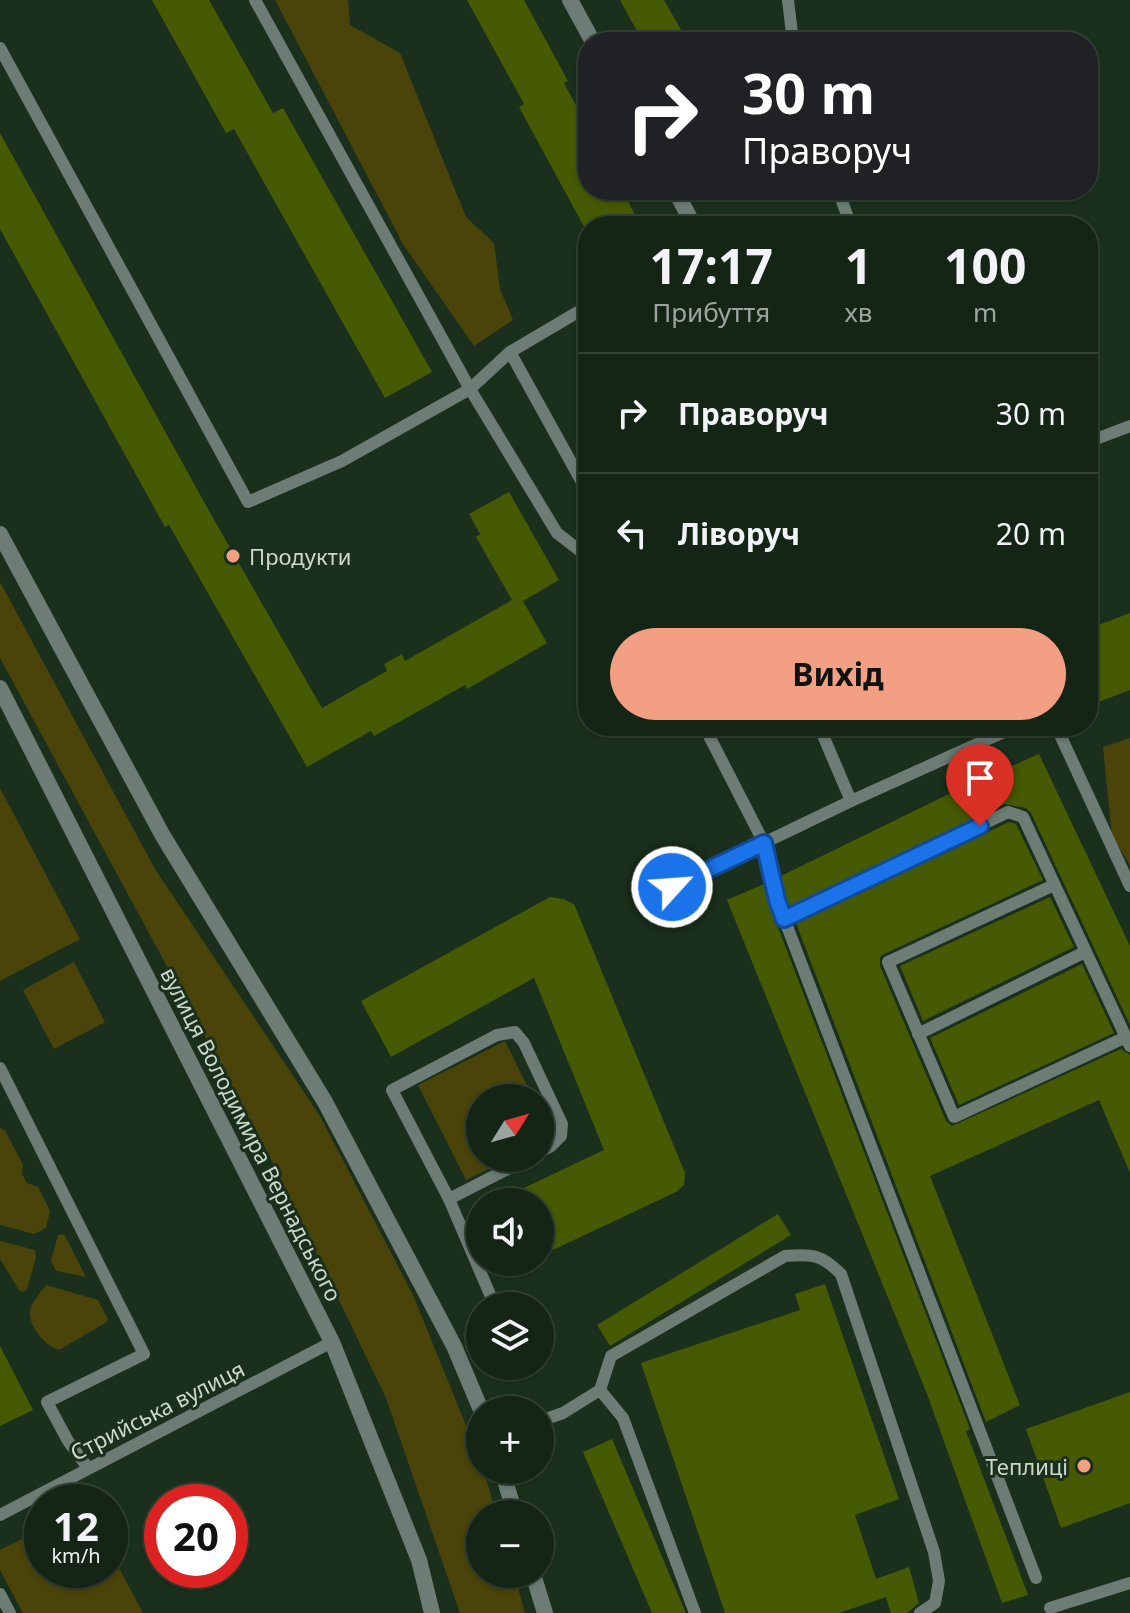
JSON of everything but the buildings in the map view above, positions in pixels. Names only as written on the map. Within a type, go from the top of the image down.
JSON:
[{"type":"street","points":[[570,0],[588,32]]},
{"type":"street","points":[[0,534],[163,836],[325,1102],[454,1346],[475,1396]]},
{"type":"street","name":"вулиця Володимира Вернадського","points":[[0,688],[332,1342],[419,1560],[432,1613]]},
{"type":"street","points":[[537,1588],[545,1613]]},
{"type":"lane","points":[[255,0],[470,389],[557,533],[578,549]]},
{"type":"lane","points":[[788,0],[792,32]]},
{"type":"lane","points":[[0,48],[248,502],[342,461],[470,389],[510,352],[578,312]]},
{"type":"lane","points":[[510,352],[578,475]]},
{"type":"lane","points":[[1098,438],[1130,426]]},
{"type":"lane","points":[[709,736],[764,843],[784,919],[1036,1578]]},
{"type":"lane","points":[[823,736],[851,801]]},
{"type":"lane","points":[[672,887],[995,736]]},
{"type":"lane","points":[[1061,736],[1130,886]]},
{"type":"lane","points":[[784,919],[1008,812],[1023,817],[1128,1041],[954,1117],[888,962],[1054,885]]},
{"type":"lane","points":[[918,1034],[1085,952]]},
{"type":"lane","points":[[489,1292],[449,1199],[392,1090],[497,1035],[515,1032],[524,1043],[543,1084]]},
{"type":"lane","points":[[0,1068],[144,1354],[47,1402],[68,1441],[88,1468]]},
{"type":"lane","points":[[554,1107],[562,1124],[561,1136],[554,1143]]},
{"type":"lane","points":[[449,1199],[502,1172]]},
{"type":"lane","points":[[554,1416],[600,1390],[611,1356],[785,1256],[817,1256],[829,1262],[841,1274],[934,1552],[939,1581],[935,1603],[920,1613]]},
{"type":"lane","name":"Стрийська вулиця","points":[[0,1515],[332,1342]]},
{"type":"lane","points":[[600,1390],[623,1418],[695,1613]]},
{"type":"lane","points":[[1036,1613],[1051,1611],[1130,1583]]},
{"type":"lane","points":[[0,1594],[10,1613]]},
{"type":"shaded area","points":[[275,0],[348,0],[350,25],[400,53],[466,217],[494,243],[500,289],[513,320],[474,346],[403,244]]},
{"type":"shaded area","points":[[0,582],[155,869],[320,1116],[413,1295],[466,1426],[466,1484],[488,1484],[492,1500],[466,1500],[466,1588],[518,1588],[525,1613],[460,1613],[386,1398],[269,1155],[0,658]]},
{"type":"shaded area","points":[[1130,738],[1130,865],[1112,836],[1103,747]]},
{"type":"shaded area","points":[[0,788],[80,939],[0,981]]},
{"type":"shaded area","points":[[74,962],[105,1022],[54,1049],[23,990]]},
{"type":"shaded area","points":[[505,1041],[526,1084],[466,1084],[466,1172],[482,1172],[466,1180],[418,1085]]},
{"type":"shaded area","points":[[0,1128],[5,1130],[23,1165],[22,1174],[27,1183],[38,1187],[50,1211],[46,1228],[34,1234],[0,1225]]},
{"type":"shaded area","points":[[64,1234],[86,1277],[56,1271],[51,1261],[58,1235]]},
{"type":"shaded area","points":[[0,1241],[35,1250],[27,1289],[23,1292],[0,1259]]},
{"type":"shaded area","points":[[46,1285],[98,1300],[108,1319],[59,1350],[54,1348],[36,1331],[30,1315],[33,1303]]},
{"type":"shaded area","points":[[24,1538],[24,1588],[128,1588],[128,1585],[143,1613],[23,1613],[0,1570],[0,1550]]},
{"type":"place","name":"Продукти","points":[[233,556]]},
{"type":"place","name":"Теплиці","points":[[1084,1466]]},
{"type":"route","points":[[672,887],[764,843],[784,919],[980,826]]}]
